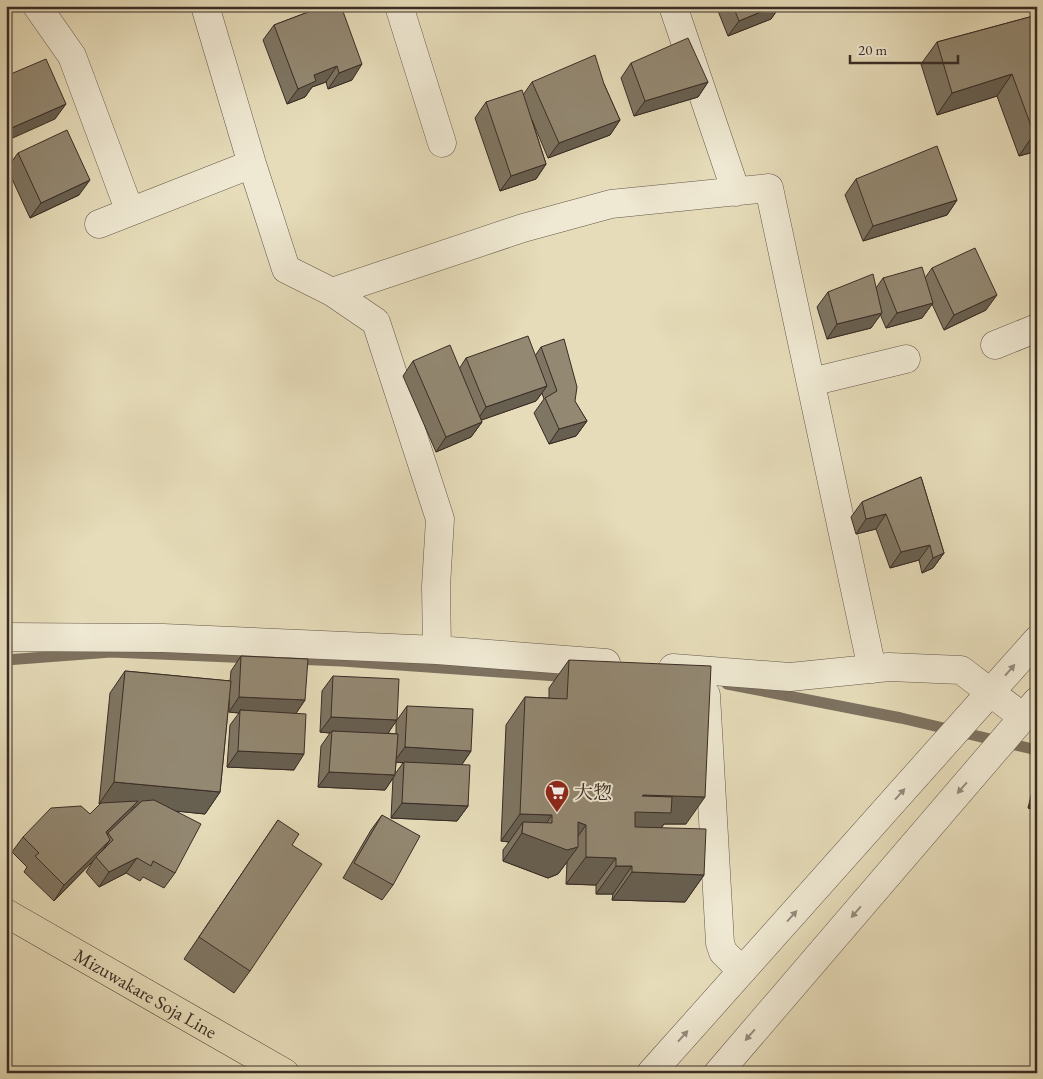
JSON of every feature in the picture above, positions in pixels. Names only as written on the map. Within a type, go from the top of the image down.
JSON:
[{"type":"main road","name":"Mizuwakare Soja Line","points":[[6,913],[282,1072]]},
{"type":"street","points":[[37,6],[72,56],[130,212]]},
{"type":"street","points":[[205,6],[252,164],[286,269],[332,292],[376,322],[440,519],[436,586],[437,650]]},
{"type":"street","points":[[399,6],[442,143]]},
{"type":"street","points":[[673,6],[736,192]]},
{"type":"street","points":[[98,224],[252,164]]},
{"type":"street","points":[[332,292],[523,228],[611,204],[769,188],[872,669]]},
{"type":"street","points":[[995,345],[1037,328]]},
{"type":"street","points":[[811,382],[906,359]]},
{"type":"street","points":[[6,637],[163,638],[437,650],[635,665],[705,681],[790,677],[889,667],[961,670],[1024,716],[718,1073]]},
{"type":"street","points":[[650,1073],[1037,640]]},
{"type":"street","points":[[705,681],[720,943],[723,952],[742,970]]},
{"type":"building","points":[[324,6],[341,6],[362,64],[339,73],[337,66],[314,75],[316,81],[298,89],[274,25]]},
{"type":"building","points":[[733,6],[775,6],[739,21]]},
{"type":"building","points":[[1037,15],[1037,134],[1034,134],[1012,74],[952,93],[937,42]]},
{"type":"building","points":[[688,38],[708,82],[645,101],[631,63]]},
{"type":"building","points":[[595,55],[604,84],[620,120],[559,143],[532,82]]},
{"type":"building","points":[[46,59],[66,104],[7,130],[6,76]]},
{"type":"building","points":[[522,90],[546,164],[511,176],[486,102]]},
{"type":"building","points":[[67,130],[90,180],[41,203],[18,153]]},
{"type":"building","points":[[937,146],[957,200],[873,226],[856,179]]},
{"type":"building","points":[[975,248],[997,295],[954,315],[932,268]]},
{"type":"building","points":[[922,267],[933,303],[897,313],[883,278]]},
{"type":"building","points":[[873,274],[882,313],[837,324],[828,292]]},
{"type":"building","points":[[528,336],[547,386],[486,407],[466,358]]},
{"type":"building","points":[[564,339],[577,387],[575,401],[587,421],[559,429],[545,398],[557,391],[541,347]]},
{"type":"building","points":[[450,345],[482,422],[446,437],[413,361]]},
{"type":"building","points":[[921,477],[944,553],[933,558],[930,545],[901,552],[886,514],[866,519],[862,502]]},
{"type":"building","points":[[241,656],[308,659],[305,700],[239,697]]},
{"type":"building","points":[[569,660],[711,666],[705,797],[643,795],[672,797],[671,813],[635,812],[635,827],[706,829],[704,875],[632,872],[632,866],[616,866],[616,858],[586,857],[586,825],[578,822],[578,847],[567,850],[522,833],[523,822],[552,823],[552,815],[520,814],[525,697],[567,699]]},
{"type":"building","points":[[125,671],[231,681],[220,792],[114,782]]},
{"type":"building","points":[[333,676],[399,679],[397,720],[331,717]]},
{"type":"building","points":[[407,706],[473,709],[471,751],[405,747]]},
{"type":"building","points":[[240,710],[306,714],[304,754],[238,751]]},
{"type":"building","points":[[332,731],[398,734],[395,775],[329,772]]},
{"type":"building","points":[[404,762],[470,765],[468,806],[402,803]]},
{"type":"building","points":[[154,800],[201,824],[175,873],[153,861],[151,866],[137,858],[109,872],[96,857],[113,840],[108,833],[142,801]]},
{"type":"building","points":[[138,801],[106,832],[110,840],[64,885],[35,856],[39,853],[23,837],[51,808],[81,806],[90,814],[101,803]]},
{"type":"building","points":[[382,815],[420,836],[393,885],[354,863]]},
{"type":"building","points":[[278,820],[299,834],[292,845],[322,864],[250,971],[199,937]]},
{"type":"waterway","points":[[6,660],[111,652],[254,658]]},
{"type":"waterway","points":[[292,659],[571,677]]},
{"type":"waterway","points":[[727,684],[901,718],[1037,750]]},
{"type":"place","name":"大惣","points":[[557,813]]}]
